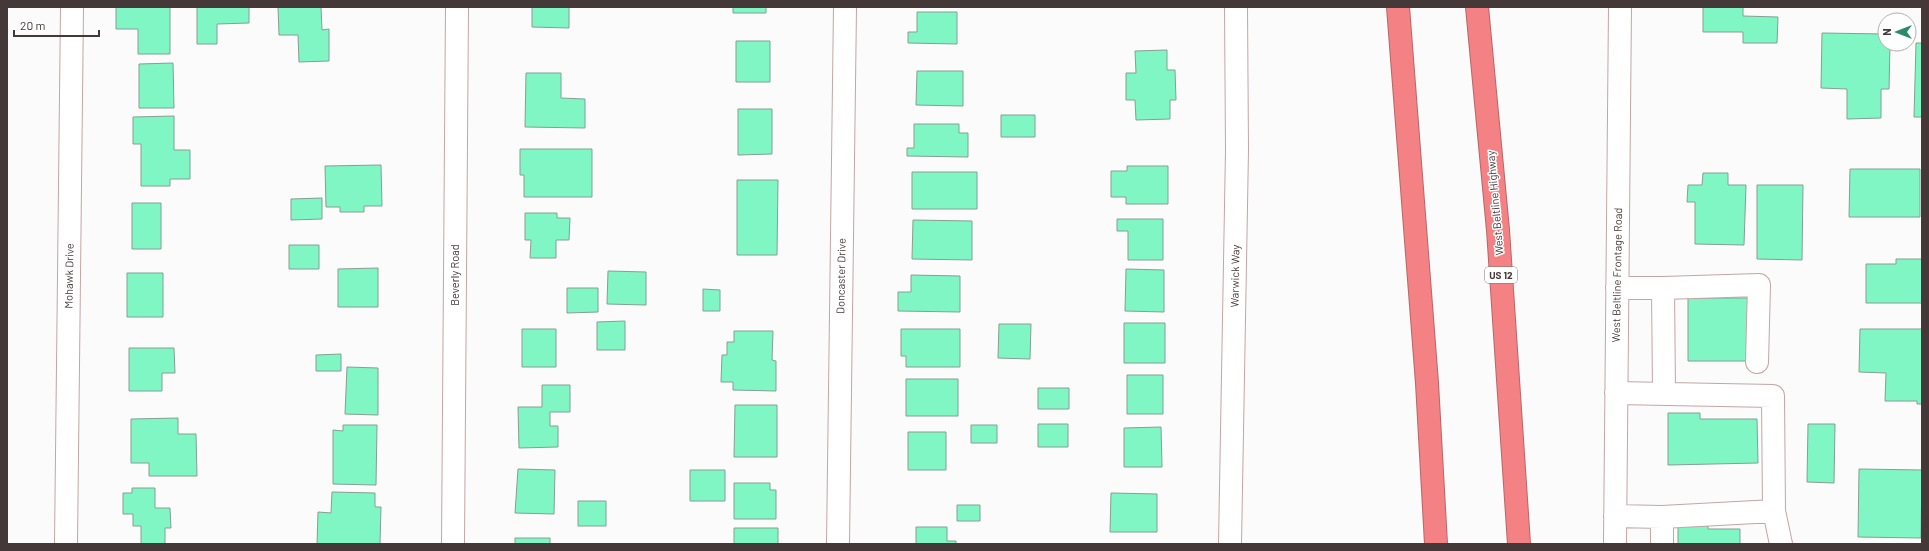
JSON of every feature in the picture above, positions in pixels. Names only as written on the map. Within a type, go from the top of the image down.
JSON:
[{"type":"highway","points":[[1398,7],[1427,384],[1436,544]]},
{"type":"highway","name":"West Beltline Highway","points":[[1477,7],[1498,230],[1519,544]]},
{"type":"street","name":"Mohawk Drive","points":[[66,544],[72,7]]},
{"type":"street","name":"Beverly Road","points":[[453,544],[457,7]]},
{"type":"street","name":"Doncaster Drive","points":[[838,544],[845,7]]},
{"type":"street","name":"Warwick Way","points":[[1230,544],[1237,150],[1236,7]]},
{"type":"street","name":"West Beltline Frontage Road","points":[[1615,544],[1620,7]]},
{"type":"street","points":[[1617,288],[1759,285],[1758,362]]},
{"type":"street","points":[[1663,288],[1664,394]]},
{"type":"street","points":[[1616,393],[1773,396],[1774,511],[1781,544]]},
{"type":"street","points":[[1615,516],[1662,516],[1774,511]]},
{"type":"street","points":[[1662,516],[1662,544]]},
{"type":"building","points":[[116,7],[170,7],[170,54],[138,54],[138,29],[116,29]]},
{"type":"building","points":[[197,7],[249,7],[249,23],[217,24],[217,44],[197,44]]},
{"type":"building","points":[[278,7],[321,7],[322,30],[329,29],[329,61],[299,62],[298,35],[279,35]]},
{"type":"building","points":[[532,7],[569,7],[569,28],[532,27]]},
{"type":"building","points":[[733,7],[766,7],[766,13],[733,13]]},
{"type":"building","points":[[1703,7],[1743,7],[1743,16],[1778,17],[1777,43],[1743,43],[1743,32],[1703,32]]},
{"type":"building","points":[[917,12],[957,12],[957,44],[908,43],[908,32],[917,32]]},
{"type":"building","points":[[1822,33],[1877,34],[1877,52],[1890,52],[1889,89],[1881,89],[1881,118],[1847,119],[1847,89],[1821,88]]},
{"type":"building","points":[[736,41],[770,41],[770,82],[736,82]]},
{"type":"building","points":[[1917,43],[1922,43],[1922,117],[1914,117],[1916,52],[1917,52]]},
{"type":"building","points":[[1167,50],[1167,70],[1175,70],[1176,100],[1170,100],[1170,119],[1136,120],[1135,100],[1126,100],[1126,73],[1136,73],[1135,51]]},
{"type":"building","points":[[173,63],[174,108],[139,108],[139,64]]},
{"type":"building","points":[[917,71],[963,71],[963,106],[916,105]]},
{"type":"building","points":[[526,73],[561,73],[561,98],[585,99],[585,128],[525,127]]},
{"type":"building","points":[[738,109],[772,109],[772,154],[738,155]]},
{"type":"building","points":[[1001,115],[1035,115],[1035,137],[1001,137]]},
{"type":"building","points":[[174,116],[174,150],[190,150],[190,179],[170,179],[170,186],[141,186],[141,144],[133,144],[133,117]]},
{"type":"building","points":[[914,124],[959,124],[959,133],[968,133],[968,157],[907,156],[907,148],[914,148]]},
{"type":"building","points":[[520,149],[592,149],[592,197],[524,197],[524,175],[520,175]]},
{"type":"building","points":[[381,165],[382,206],[364,206],[364,212],[340,212],[340,207],[326,207],[325,166]]},
{"type":"building","points":[[1127,166],[1168,166],[1168,204],[1126,204],[1126,197],[1111,197],[1111,171],[1127,171]]},
{"type":"building","points":[[1850,169],[1920,169],[1920,217],[1849,217]]},
{"type":"building","points":[[912,172],[977,172],[977,209],[912,209]]},
{"type":"building","points":[[1703,173],[1728,173],[1728,185],[1746,185],[1744,245],[1695,244],[1695,202],[1687,202],[1688,185],[1702,185]]},
{"type":"building","points":[[737,180],[778,180],[777,255],[737,255]]},
{"type":"building","points":[[1757,185],[1803,185],[1802,260],[1757,259]]},
{"type":"building","points":[[322,198],[322,219],[291,220],[291,199]]},
{"type":"building","points":[[132,203],[161,203],[161,249],[132,249]]},
{"type":"building","points":[[525,213],[557,213],[557,218],[570,218],[569,240],[556,240],[556,258],[530,258],[531,240],[525,240]]},
{"type":"building","points":[[1117,219],[1163,219],[1163,260],[1128,260],[1128,231],[1117,231]]},
{"type":"building","points":[[913,220],[972,221],[972,260],[912,259]]},
{"type":"building","points":[[289,245],[319,245],[319,269],[289,269]]},
{"type":"building","points":[[1896,259],[1922,259],[1922,303],[1866,303],[1866,264],[1896,264]]},
{"type":"building","points":[[378,268],[378,307],[338,307],[338,269]]},
{"type":"building","points":[[1126,269],[1164,270],[1164,312],[1125,311]]},
{"type":"building","points":[[608,271],[646,272],[646,305],[607,304]]},
{"type":"building","points":[[127,273],[163,273],[163,317],[127,317]]},
{"type":"building","points":[[911,275],[960,276],[960,312],[898,311],[898,292],[911,292]]},
{"type":"building","points":[[567,288],[598,288],[598,312],[567,313]]},
{"type":"building","points":[[703,289],[720,290],[720,311],[703,311]]},
{"type":"building","points":[[1688,298],[1750,298],[1750,361],[1688,361]]},
{"type":"building","points":[[625,321],[625,350],[597,350],[597,322]]},
{"type":"building","points":[[1124,323],[1165,323],[1165,363],[1124,363]]},
{"type":"building","points":[[999,324],[1031,324],[1030,359],[998,358]]},
{"type":"building","points":[[522,329],[556,329],[556,367],[522,367]]},
{"type":"building","points":[[901,329],[960,329],[960,367],[906,367],[906,356],[901,356]]},
{"type":"building","points":[[1860,329],[1922,329],[1922,404],[1917,404],[1917,401],[1885,401],[1886,373],[1859,372]]},
{"type":"building","points":[[734,331],[773,331],[772,360],[776,361],[776,391],[733,390],[733,382],[721,382],[722,355],[727,355],[727,342],[734,342]]},
{"type":"building","points":[[129,348],[174,348],[175,373],[162,373],[162,391],[129,391]]},
{"type":"building","points":[[341,354],[341,371],[316,371],[316,355]]},
{"type":"building","points":[[347,367],[378,368],[378,415],[345,414]]},
{"type":"building","points":[[1127,375],[1163,375],[1163,414],[1127,414]]},
{"type":"building","points":[[906,379],[958,379],[958,416],[906,416]]},
{"type":"building","points":[[542,385],[570,385],[570,412],[550,412],[550,426],[558,426],[558,447],[519,448],[518,407],[542,407]]},
{"type":"building","points":[[1038,388],[1069,388],[1069,409],[1038,409]]},
{"type":"building","points":[[735,405],[777,405],[777,457],[734,457]]},
{"type":"building","points":[[1668,413],[1700,413],[1700,419],[1757,419],[1758,463],[1668,465]]},
{"type":"building","points":[[178,418],[178,434],[196,434],[197,476],[149,476],[149,463],[131,463],[131,419]]},
{"type":"building","points":[[1038,424],[1068,424],[1068,447],[1038,447]]},
{"type":"building","points":[[1808,424],[1835,424],[1834,483],[1807,482]]},
{"type":"building","points":[[343,425],[377,425],[376,485],[333,484],[333,430],[343,431]]},
{"type":"building","points":[[971,425],[997,425],[997,443],[971,443]]},
{"type":"building","points":[[1161,427],[1162,467],[1124,467],[1124,428]]},
{"type":"building","points":[[908,432],[946,432],[946,470],[908,470]]},
{"type":"building","points":[[518,469],[555,470],[554,514],[515,513]]},
{"type":"building","points":[[1859,469],[1922,470],[1921,538],[1858,537]]},
{"type":"building","points":[[690,470],[725,470],[725,501],[690,501]]},
{"type":"building","points":[[734,483],[770,483],[770,490],[776,490],[776,519],[734,519]]},
{"type":"building","points":[[132,488],[155,488],[155,508],[170,508],[171,528],[165,528],[165,544],[141,544],[141,526],[133,526],[133,514],[123,514],[123,493],[132,493]]},
{"type":"building","points":[[332,492],[375,493],[375,507],[381,507],[380,544],[317,544],[318,512],[331,513]]},
{"type":"building","points":[[1111,493],[1157,494],[1157,532],[1110,532]]},
{"type":"building","points":[[578,501],[606,501],[606,526],[578,526]]},
{"type":"building","points":[[957,505],[980,505],[980,521],[957,521]]},
{"type":"building","points":[[1678,521],[1708,521],[1708,529],[1740,529],[1740,544],[1678,544]]},
{"type":"building","points":[[916,527],[947,527],[947,541],[956,541],[956,544],[916,544]]},
{"type":"building","points":[[734,528],[778,528],[778,544],[734,544]]},
{"type":"building","points":[[515,538],[550,538],[550,544],[515,544]]}]
